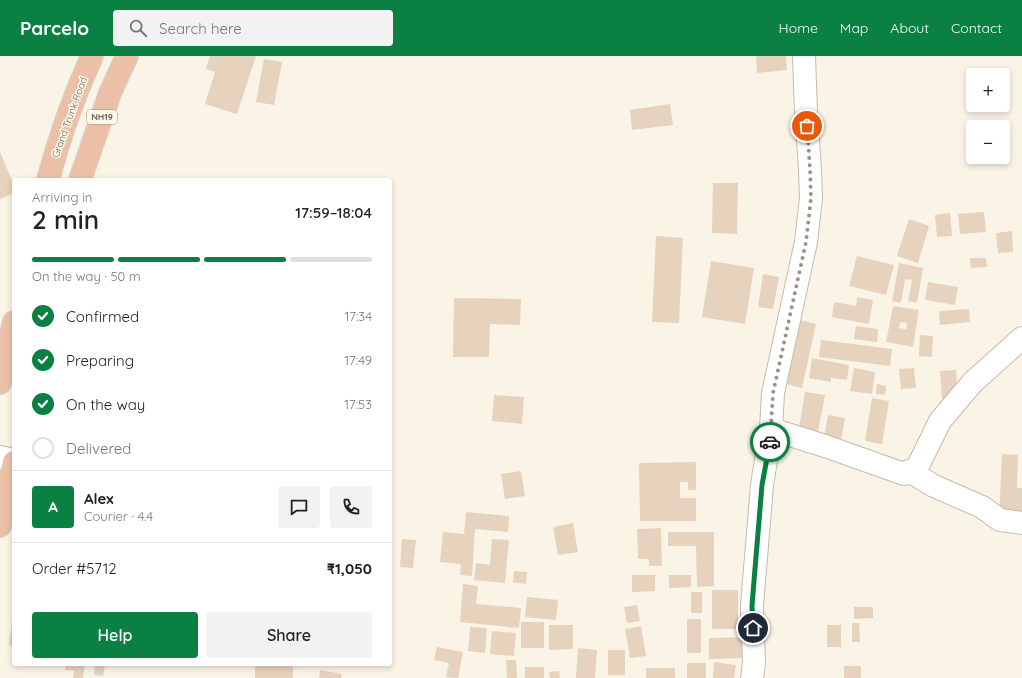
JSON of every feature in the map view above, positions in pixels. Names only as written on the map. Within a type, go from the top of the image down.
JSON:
[{"type":"highway","name":"Grand Trunk Road","points":[[49,178],[81,80],[92,56]]},
{"type":"highway","name":"NH19","points":[[81,178],[110,93],[127,56]]},
{"type":"highway","points":[[0,383],[12,331]]},
{"type":"highway","points":[[0,526],[12,470]]},
{"type":"street","points":[[752,678],[754,664],[752,606],[762,485],[771,430],[773,393],[806,242],[811,198],[804,56]]},
{"type":"street","points":[[771,430],[826,446],[904,474],[916,468],[940,421],[973,382],[1022,338]]},
{"type":"street","points":[[0,457],[12,460]]},
{"type":"street","points":[[909,471],[934,486],[982,506],[1000,520],[1022,523]]},
{"type":"building","points":[[210,56],[256,56],[237,114],[205,104],[215,72],[206,69]]},
{"type":"building","points":[[756,56],[786,56],[787,70],[757,73]]},
{"type":"building","points":[[264,59],[282,62],[274,105],[256,102]]},
{"type":"building","points":[[670,104],[673,125],[632,130],[630,110]]},
{"type":"building","points":[[0,152],[12,180],[12,194],[0,199]]},
{"type":"building","points":[[713,183],[738,183],[737,234],[712,233]]},
{"type":"building","points":[[984,212],[986,232],[960,234],[958,214]]},
{"type":"building","points":[[950,213],[952,236],[937,237],[935,215]]},
{"type":"building","points":[[909,219],[929,226],[918,263],[897,256]]},
{"type":"building","points":[[1012,231],[1013,252],[998,253],[996,233]]},
{"type":"building","points":[[656,236],[683,238],[679,323],[652,322]]},
{"type":"building","points":[[857,256],[894,265],[886,295],[849,286]]},
{"type":"building","points":[[970,258],[986,258],[987,267],[971,268]]},
{"type":"building","points":[[711,261],[754,268],[745,324],[702,317]]},
{"type":"building","points":[[899,263],[923,268],[917,303],[908,301],[912,280],[905,279],[901,303],[892,301]]},
{"type":"building","points":[[763,274],[779,277],[773,309],[758,307]]},
{"type":"building","points":[[928,282],[958,287],[955,305],[925,300]]},
{"type":"building","points":[[857,297],[873,300],[869,324],[832,317],[834,302],[856,306]]},
{"type":"building","points":[[454,298],[521,299],[520,325],[490,324],[489,357],[453,357]]},
{"type":"building","points":[[893,306],[919,310],[913,347],[886,342]],"holes":[[[900,322],[907,323],[906,329],[899,328]]]},
{"type":"building","points":[[969,309],[970,322],[940,325],[939,311]]},
{"type":"building","points":[[795,319],[816,324],[802,388],[782,383]]},
{"type":"building","points":[[856,326],[878,329],[877,342],[854,339]]},
{"type":"building","points":[[920,335],[933,336],[932,357],[919,356]]},
{"type":"building","points":[[821,340],[892,349],[890,366],[819,357]]},
{"type":"building","points":[[812,358],[849,365],[847,380],[831,378],[831,382],[809,378]]},
{"type":"building","points":[[854,368],[875,372],[872,394],[850,391]]},
{"type":"building","points":[[914,368],[916,388],[901,389],[899,369]]},
{"type":"building","points":[[956,370],[958,399],[942,400],[940,371]]},
{"type":"building","points":[[877,384],[886,386],[885,395],[876,394]]},
{"type":"building","points":[[805,392],[825,395],[818,431],[799,428]]},
{"type":"building","points":[[494,395],[524,397],[522,424],[492,421]]},
{"type":"building","points":[[872,398],[889,401],[882,444],[865,441]]},
{"type":"building","points":[[828,415],[845,418],[841,441],[824,438]]},
{"type":"building","points":[[1002,454],[1018,455],[1017,488],[1022,488],[1022,519],[999,518]]},
{"type":"building","points":[[696,462],[696,490],[688,490],[688,482],[680,482],[680,498],[696,498],[696,521],[640,521],[639,463]]},
{"type":"building","points":[[521,471],[525,496],[505,499],[501,474]]},
{"type":"building","points":[[466,512],[509,516],[508,532],[475,529],[472,576],[460,575],[461,564],[440,562],[443,532],[464,534]]},
{"type":"building","points":[[573,523],[578,552],[558,555],[553,527]]},
{"type":"building","points":[[661,528],[662,566],[649,566],[649,559],[638,559],[637,529]]},
{"type":"building","points":[[668,532],[714,532],[714,586],[697,587],[696,546],[668,546]]},
{"type":"building","points":[[402,539],[416,540],[413,568],[400,567]]},
{"type":"building","points":[[492,539],[509,540],[505,583],[474,580],[476,563],[490,565]]},
{"type":"building","points":[[514,571],[527,572],[526,584],[513,582]]},
{"type":"building","points":[[632,575],[655,575],[655,591],[632,592]]},
{"type":"building","points":[[669,575],[691,575],[691,587],[669,588]]},
{"type":"building","points":[[463,584],[478,586],[476,604],[521,608],[519,628],[460,622]]},
{"type":"building","points":[[712,590],[738,590],[738,629],[712,629]]},
{"type":"building","points":[[691,592],[702,592],[702,613],[691,613]]},
{"type":"building","points":[[527,597],[558,600],[556,620],[525,617]]},
{"type":"building","points":[[637,605],[640,621],[627,623],[624,607]]},
{"type":"building","points":[[854,607],[873,607],[873,618],[854,619]]},
{"type":"building","points":[[687,619],[701,619],[701,653],[687,653]]},
{"type":"building","points":[[12,622],[12,646],[9,645]]},
{"type":"building","points":[[521,622],[544,622],[544,648],[521,648]]},
{"type":"building","points":[[852,623],[859,623],[860,642],[852,642]]},
{"type":"building","points":[[549,625],[573,625],[573,649],[549,650]]},
{"type":"building","points":[[827,625],[841,625],[841,647],[827,647]]},
{"type":"building","points":[[641,626],[646,656],[630,658],[625,629]]},
{"type":"building","points":[[470,627],[487,628],[485,653],[468,651]]},
{"type":"building","points":[[492,631],[516,633],[514,656],[490,654]]},
{"type":"building","points":[[749,637],[749,658],[709,659],[709,638]]},
{"type":"building","points":[[437,647],[463,652],[458,678],[446,677],[449,663],[434,660]]},
{"type":"building","points":[[578,648],[597,650],[595,678],[576,678]]},
{"type":"building","points":[[608,650],[625,650],[625,675],[608,675]]},
{"type":"building","points":[[506,660],[516,660],[517,678],[507,678]]},
{"type":"building","points":[[714,662],[736,665],[734,678],[713,678]]},
{"type":"building","points":[[687,663],[706,663],[706,678],[687,678]]},
{"type":"building","points":[[66,666],[85,666],[83,678],[73,678],[74,671],[65,670]]},
{"type":"building","points":[[95,666],[105,666],[103,676],[94,675]]},
{"type":"building","points":[[255,666],[293,666],[293,678],[255,678]]},
{"type":"building","points":[[844,666],[861,666],[861,678],[844,678]]},
{"type":"building","points":[[525,667],[544,667],[544,678],[525,678]]},
{"type":"building","points":[[646,668],[675,668],[675,678],[646,678]]},
{"type":"building","points":[[320,670],[342,674],[341,678],[319,678]]},
{"type":"building","points":[[559,671],[560,678],[550,678],[549,672]]},
{"type":"way so far","points":[[770,442],[773,393],[806,242],[811,198],[807,126]]},
{"type":"route","points":[[753,628],[752,606],[762,485],[770,442]]}]
